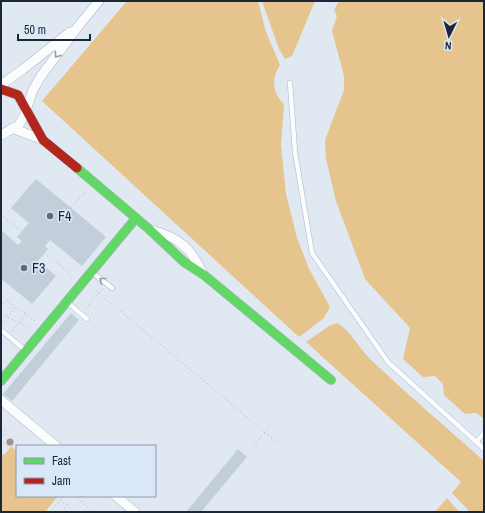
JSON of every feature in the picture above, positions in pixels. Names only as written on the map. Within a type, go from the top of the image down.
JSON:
[{"type":"street","points":[[1,135],[21,122],[35,85],[99,1]]},
{"type":"street","points":[[1,85],[80,24]]},
{"type":"street","points":[[1,89],[16,93],[23,102],[26,111],[43,140]]},
{"type":"street","points":[[1,127],[11,128],[43,140],[149,229],[184,262],[204,275],[331,380]]},
{"type":"street","points":[[1,381],[85,282],[136,218]]},
{"type":"street","points":[[1,400],[55,445]]},
{"type":"street","points":[[117,497],[135,512]]},
{"type":"lane","points":[[290,83],[295,152],[312,253],[388,362],[484,449]]},
{"type":"lane","points":[[92,272],[112,288]]},
{"type":"lane","points":[[67,303],[86,319]]},
{"type":"lane","points":[[1,330],[27,352]]},
{"type":"lane","points":[[476,442],[484,433]]},
{"type":"path","points":[[71,208],[93,182]]},
{"type":"path","points":[[1,215],[22,232]]},
{"type":"path","points":[[44,253],[66,270],[73,279],[77,274],[178,361],[278,443]]},
{"type":"path","points":[[86,308],[106,284]]},
{"type":"path","points":[[1,307],[7,300],[36,322]]},
{"type":"path","points":[[1,325],[16,307]]},
{"type":"path","points":[[1,314],[30,328]]},
{"type":"path","points":[[8,335],[26,314]]},
{"type":"path","points":[[18,344],[40,317]]},
{"type":"path","points":[[254,446],[274,422]]},
{"type":"path","points":[[1,426],[5,428],[5,434],[1,440],[10,448],[12,445],[16,448]]},
{"type":"path","points":[[50,512],[63,497]]},
{"type":"path","points":[[76,497],[94,512]]},
{"type":"path","points":[[60,500],[67,505],[62,512]]},
{"type":"shaded area","points":[[127,1],[258,1],[266,32],[280,65],[275,75],[274,85],[277,95],[284,104],[281,145],[286,194],[297,238],[309,269],[330,307],[324,318],[299,337],[42,101]]},
{"type":"shaded area","points":[[262,1],[315,1],[292,56],[285,59],[279,49]]},
{"type":"shaded area","points":[[339,1],[484,1],[484,419],[476,413],[465,414],[444,395],[443,384],[435,376],[423,377],[403,359],[410,328],[365,279],[336,201],[326,159],[325,140],[344,90],[344,76],[332,31],[337,16],[334,10]]},
{"type":"shaded area","points":[[337,323],[342,326],[370,359],[484,461],[484,512],[470,512],[452,493],[461,482],[306,342],[329,326]]},
{"type":"shaded area","points":[[11,447],[16,450],[16,497],[57,497],[45,512],[1,512],[1,453],[4,455]]},
{"type":"shaded area","points":[[447,498],[459,512],[435,512]]},
{"type":"building","points":[[36,179],[106,237],[82,266],[50,240],[45,246],[48,249],[38,261],[56,276],[32,304],[3,280],[1,283],[1,230],[18,245],[22,241],[17,237],[29,223],[11,208]]},
{"type":"building","points":[[71,313],[79,320],[12,401],[3,394]]},
{"type":"building","points":[[238,449],[247,457],[201,512],[186,512]]},
{"type":"traffic: fast","points":[[77,168],[149,229],[184,262],[204,275],[331,380]]},
{"type":"traffic: fast","points":[[1,381],[136,218]]},
{"type":"traffic: jam","points":[[1,89],[18,95],[43,140],[77,168]]},
{"type":"place","name":"F4","points":[[50,216]]},
{"type":"place","name":"F3","points":[[24,268]]}]
